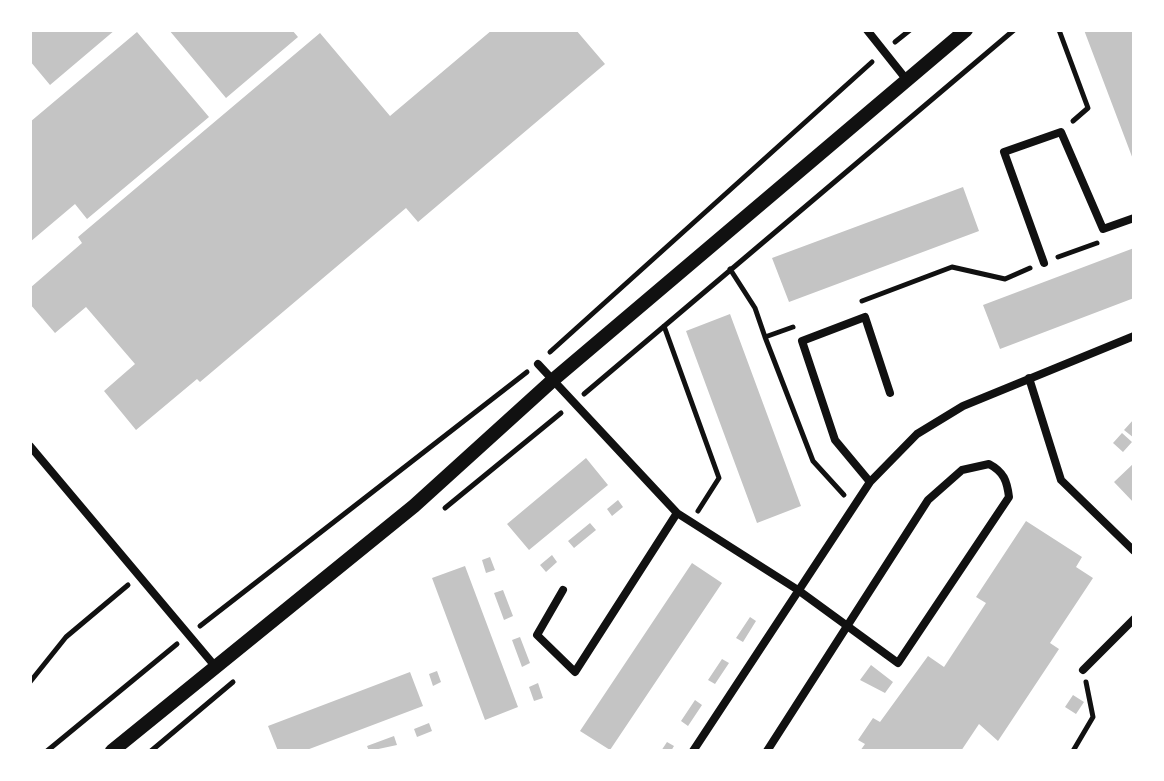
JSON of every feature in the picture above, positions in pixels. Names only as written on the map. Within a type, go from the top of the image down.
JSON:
[{"type":"street","points":[[867,30],[906,79]]},
{"type":"street","points":[[112,751],[214,665],[414,506],[553,380],[966,30]]},
{"type":"street","points":[[1044,263],[1004,152],[1061,132],[1103,229],[1134,218]]},
{"type":"street","points":[[870,482],[835,440],[802,341],[865,317],[890,393]]},
{"type":"street","points":[[693,751],[870,482],[917,434],[963,406],[1134,336]]},
{"type":"street","points":[[538,364],[677,513],[798,590],[849,626],[898,663],[1009,497],[1000,470],[989,464],[962,470],[928,500],[849,626],[767,751]]},
{"type":"street","points":[[1029,378],[1061,480],[1134,551]]},
{"type":"street","points":[[30,446],[214,665]]},
{"type":"street","points":[[563,590],[537,635],[575,672],[677,513]]},
{"type":"street","points":[[1083,670],[1134,619]]},
{"type":"path","points":[[47,751],[188,635],[538,364],[910,30]]},
{"type":"path","points":[[1059,30],[1088,108],[1061,132]]},
{"type":"path","points":[[849,305],[952,267],[1005,279],[1102,241],[1103,229]]},
{"type":"path","points":[[730,269],[755,308],[813,461],[828,481],[856,505]]},
{"type":"path","points":[[765,337],[796,325]]},
{"type":"path","points":[[664,326],[719,478],[691,522]]},
{"type":"path","points":[[30,682],[66,637],[139,576]]},
{"type":"path","points":[[1073,751],[1093,717],[1083,670]]},
{"type":"building","points":[[30,30],[115,30],[50,85],[30,61]]},
{"type":"building","points":[[169,30],[292,30],[298,37],[226,98]]},
{"type":"building","points":[[492,30],[576,30],[605,64],[418,222],[406,208],[200,382],[197,379],[136,430],[104,391],[135,364],[86,307],[55,333],[30,304],[30,288],[82,243],[78,237],[320,33],[390,116]]},
{"type":"building","points":[[1084,30],[1134,30],[1134,162]]},
{"type":"building","points":[[137,32],[209,117],[87,219],[75,204],[30,242],[30,122]]},
{"type":"building","points":[[963,187],[979,231],[789,302],[772,258]]},
{"type":"building","points":[[1134,248],[1134,298],[1000,349],[983,305]]},
{"type":"building","points":[[730,314],[801,506],[757,523],[686,331]]},
{"type":"building","points":[[1134,419],[1134,438],[1124,430]]},
{"type":"building","points":[[1122,433],[1132,442],[1123,452],[1113,443]]},
{"type":"building","points":[[586,458],[608,485],[529,550],[507,524]]},
{"type":"building","points":[[1134,463],[1134,503],[1114,482]]},
{"type":"building","points":[[618,500],[623,507],[612,516],[607,509]]},
{"type":"building","points":[[1026,521],[1082,557],[1076,567],[1093,578],[1050,643],[1059,649],[998,741],[979,724],[961,751],[860,751],[865,744],[858,740],[873,718],[880,722],[928,656],[944,667],[986,603],[976,597]]},
{"type":"building","points":[[590,523],[596,530],[574,548],[568,541]]},
{"type":"building","points":[[552,555],[557,562],[546,572],[540,565]]},
{"type":"building","points":[[490,557],[495,570],[486,573],[482,560]]},
{"type":"building","points":[[692,563],[722,583],[610,750],[580,731]]},
{"type":"building","points":[[465,566],[518,707],[485,720],[432,578]]},
{"type":"building","points":[[503,590],[513,616],[504,620],[494,593]]},
{"type":"building","points":[[750,617],[756,621],[743,642],[736,638]]},
{"type":"building","points":[[520,637],[530,663],[522,667],[512,640]]},
{"type":"building","points":[[722,659],[729,663],[715,684],[708,680]]},
{"type":"building","points":[[871,665],[893,682],[885,693],[860,680]]},
{"type":"building","points":[[437,671],[441,682],[433,686],[429,674]]},
{"type":"building","points":[[410,672],[423,706],[304,751],[278,751],[268,726]]},
{"type":"building","points":[[538,683],[543,698],[534,701],[529,687]]},
{"type":"building","points":[[1073,695],[1084,702],[1076,714],[1065,707]]},
{"type":"building","points":[[695,700],[702,705],[688,726],[681,721]]},
{"type":"building","points":[[429,723],[432,731],[417,737],[414,729]]},
{"type":"building","points":[[394,736],[397,745],[369,751],[367,746]]},
{"type":"building","points":[[667,742],[674,746],[671,751],[661,751]]}]
